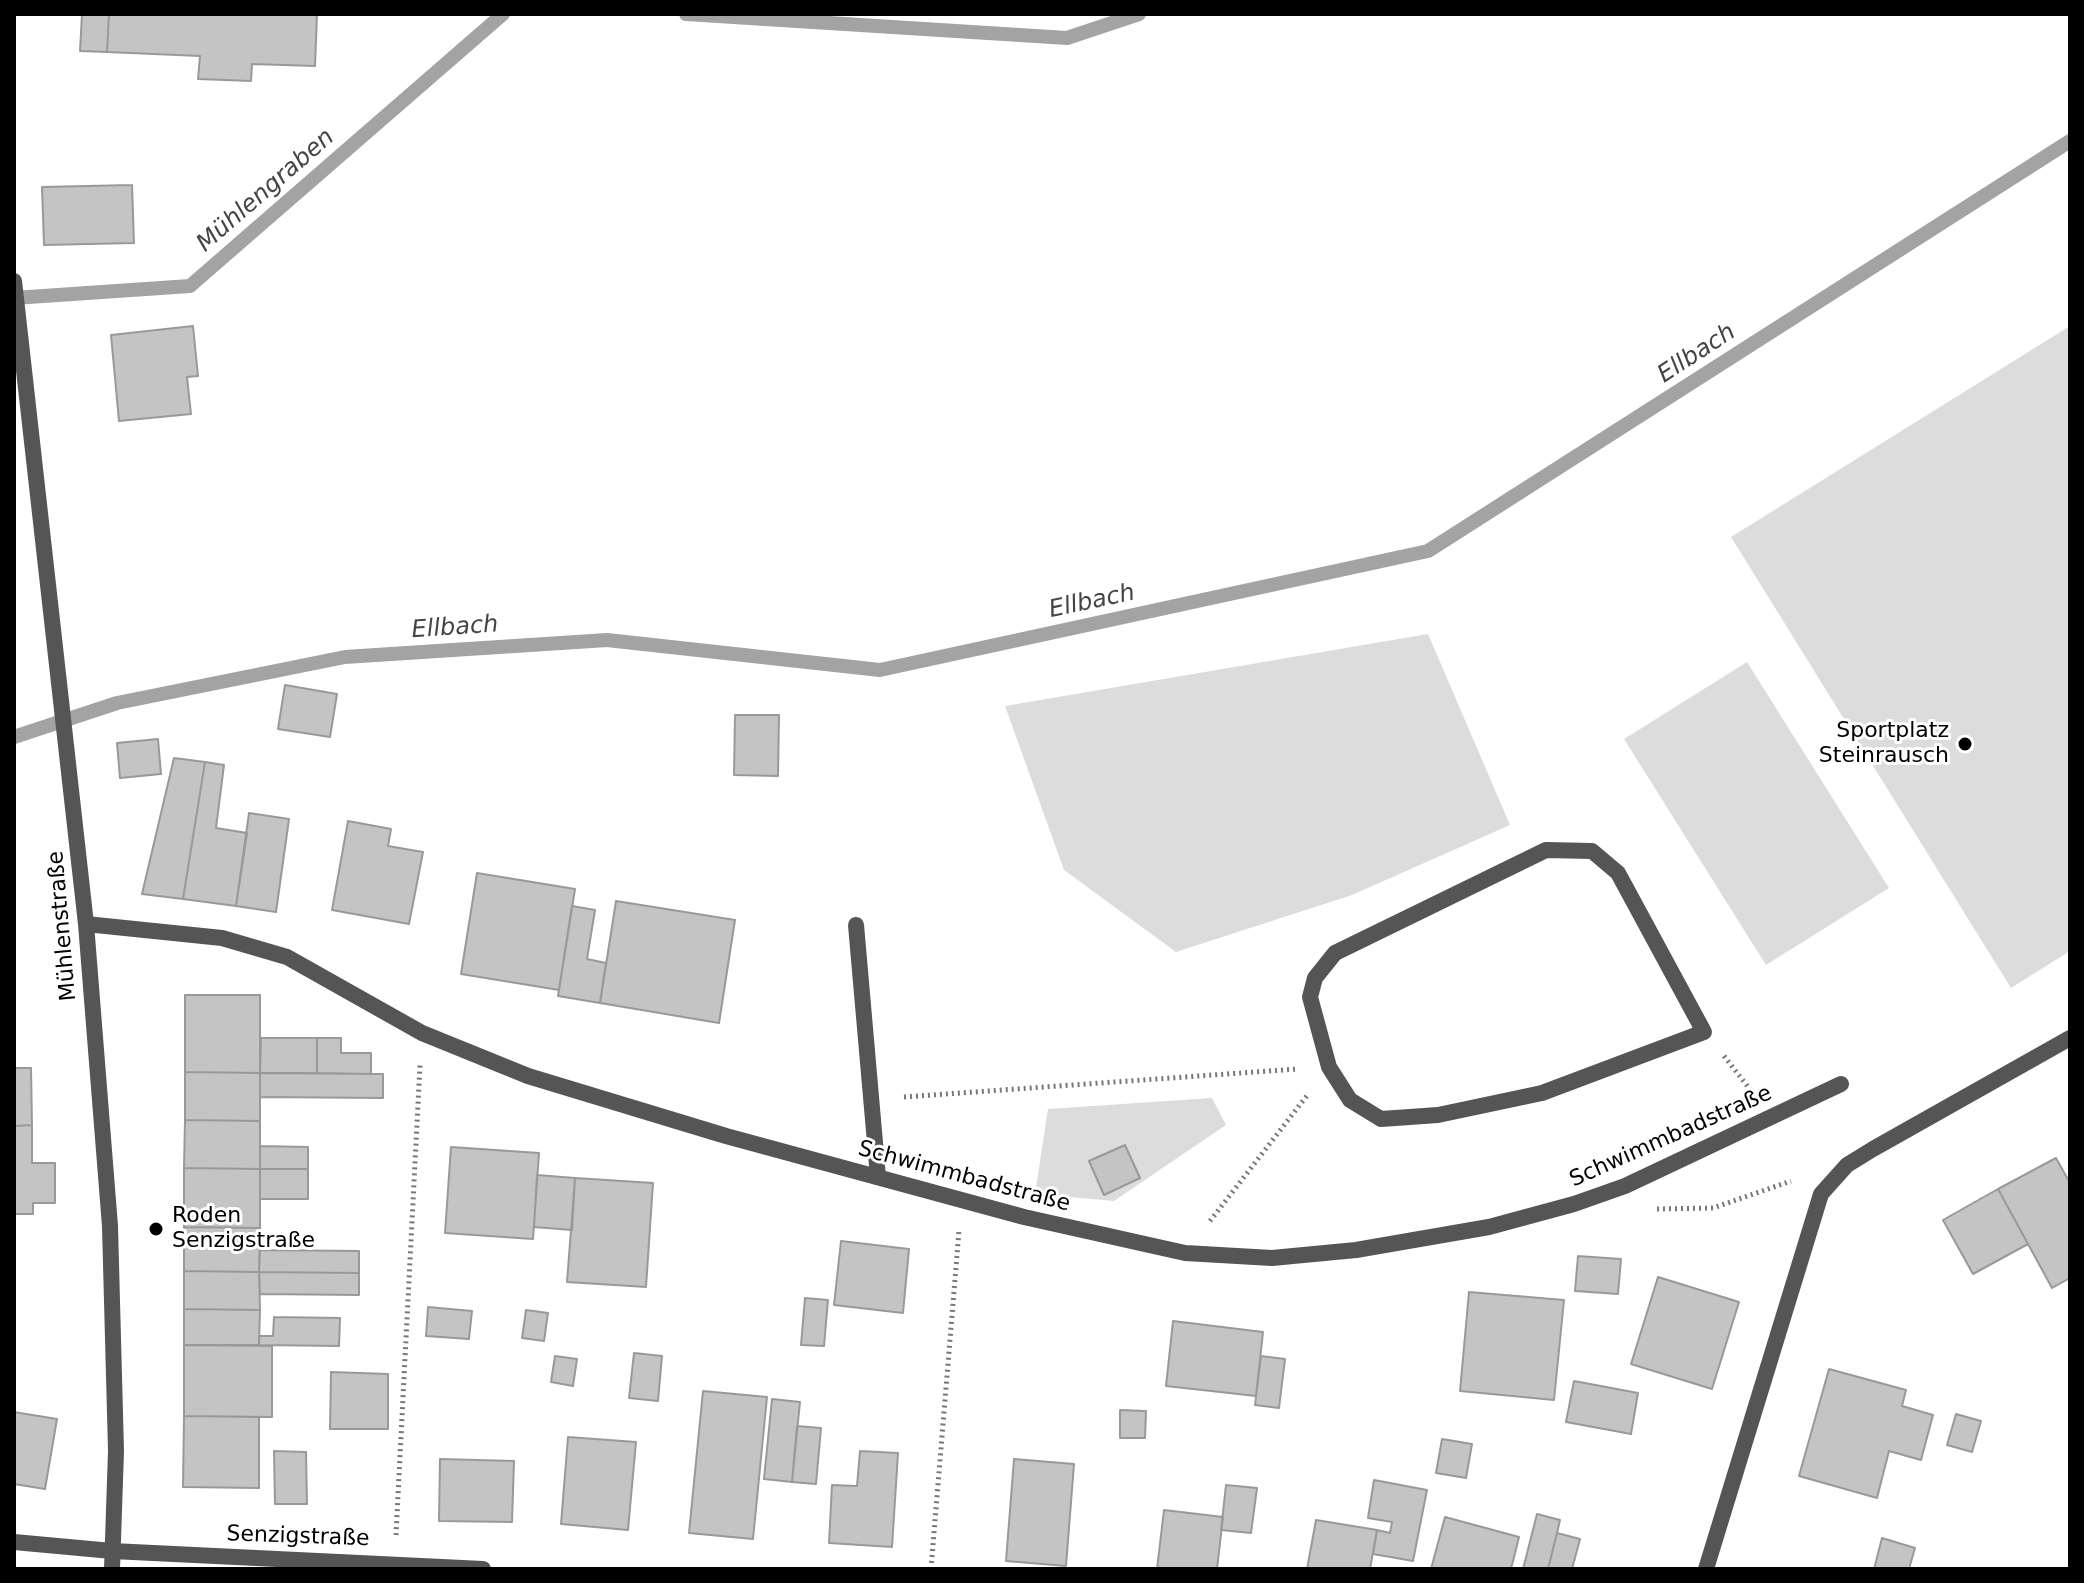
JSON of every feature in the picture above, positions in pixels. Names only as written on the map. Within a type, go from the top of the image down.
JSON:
[{"type":"street","name":"Mühlenstraße","points":[[14,281],[86,924],[110,1226],[116,1451],[112,1569]]},
{"type":"street","points":[[1546,850],[1592,851],[1618,873],[1704,1032],[1542,1093],[1438,1115],[1381,1119],[1350,1100],[1329,1067],[1310,997],[1315,978],[1335,953],[1546,850]]},
{"type":"street","name":"Schwimmbadstraße","points":[[86,924],[222,938],[287,957],[422,1033],[528,1076],[594,1098],[1024,1217],[1185,1253],[1272,1258],[1356,1250],[1489,1227],[1574,1204],[1625,1186],[1841,1084]]},
{"type":"street","points":[[856,925],[878,1177]]},
{"type":"street","points":[[1706,1569],[1821,1194],[1847,1165],[2070,1038]]},
{"type":"street","name":"Senzigstraße","points":[[14,1542],[112,1551],[483,1569]]},
{"type":"path","points":[[1704,1032],[1772,1116]]},
{"type":"path","points":[[394,1563],[422,1033]]},
{"type":"path","points":[[871,1099],[1329,1067]]},
{"type":"path","points":[[1185,1253],[1329,1067]]},
{"type":"path","points":[[1625,1186],[1640,1209],[1713,1208],[1847,1165]]},
{"type":"path","points":[[931,1569],[961,1200]]},
{"type":"shaded area","name":"Sportplatz Steinrausch","points":[[2070,326],[2070,951],[2011,988],[1731,537]]},
{"type":"shaded area","points":[[1428,634],[1510,825],[1352,895],[1176,952],[1064,870],[1005,706]]},
{"type":"shaded area","points":[[1747,662],[1889,888],[1766,965],[1624,739]]},
{"type":"shaded area","points":[[1212,1098],[1226,1125],[1114,1201],[1035,1194],[1048,1109]]},
{"type":"building","points":[[82,14],[109,14],[107,52],[80,51]]},
{"type":"building","points":[[109,14],[317,14],[315,66],[252,64],[251,81],[198,79],[200,56],[107,52]]},
{"type":"building","points":[[132,185],[134,243],[44,245],[42,187]]},
{"type":"building","points":[[193,326],[198,376],[187,377],[191,414],[119,421],[111,335]]},
{"type":"building","points":[[285,685],[337,694],[330,737],[278,729]]},
{"type":"building","points":[[735,715],[779,715],[778,776],[734,775]]},
{"type":"building","points":[[158,739],[161,774],[120,778],[117,743]]},
{"type":"building","points":[[174,758],[205,762],[183,899],[142,894]]},
{"type":"building","points":[[205,762],[224,765],[216,828],[247,833],[236,906],[183,899]]},
{"type":"building","points":[[249,813],[289,819],[276,912],[236,906]]},
{"type":"building","points":[[348,821],[391,829],[388,846],[423,852],[409,924],[332,910]]},
{"type":"building","points":[[477,873],[575,889],[559,990],[461,974]]},
{"type":"building","points":[[616,901],[735,920],[719,1023],[600,1003]]},
{"type":"building","points":[[572,906],[595,910],[587,959],[606,963],[600,1003],[558,996]]},
{"type":"building","points":[[185,995],[260,995],[260,1073],[185,1072]]},
{"type":"building","points":[[261,1038],[317,1038],[317,1073],[260,1073]]},
{"type":"building","points":[[317,1038],[341,1038],[341,1053],[371,1053],[371,1074],[317,1073]]},
{"type":"building","points":[[14,1068],[31,1068],[32,1125],[14,1126]]},
{"type":"building","points":[[185,1072],[260,1073],[260,1121],[185,1120]]},
{"type":"building","points":[[260,1073],[383,1074],[383,1098],[260,1097]]},
{"type":"building","points":[[185,1120],[260,1121],[260,1169],[184,1168]]},
{"type":"building","points":[[32,1125],[32,1163],[55,1163],[55,1203],[33,1203],[33,1214],[14,1214],[14,1126]]},
{"type":"building","points":[[1125,1145],[1140,1178],[1104,1195],[1089,1161]]},
{"type":"building","points":[[260,1146],[308,1147],[308,1169],[260,1169]]},
{"type":"building","points":[[451,1147],[539,1153],[533,1239],[445,1233]]},
{"type":"building","points":[[2056,1158],[2070,1183],[2070,1278],[2052,1288],[1998,1189]]},
{"type":"building","points":[[184,1168],[260,1169],[260,1228],[184,1227]]},
{"type":"building","points":[[260,1169],[308,1169],[308,1199],[260,1199]]},
{"type":"building","points":[[537,1175],[575,1178],[572,1230],[534,1227]]},
{"type":"building","points":[[575,1178],[653,1183],[646,1287],[567,1282]]},
{"type":"building","points":[[1998,1189],[2028,1244],[1973,1274],[1943,1220]]},
{"type":"building","points":[[184,1227],[260,1228],[259,1272],[184,1271]]},
{"type":"building","points":[[841,1241],[909,1249],[903,1313],[834,1305]]},
{"type":"building","points":[[260,1250],[359,1251],[359,1273],[259,1272]]},
{"type":"building","points":[[1578,1256],[1621,1259],[1618,1294],[1575,1291]]},
{"type":"building","points":[[184,1271],[259,1272],[260,1310],[184,1309]]},
{"type":"building","points":[[259,1272],[359,1273],[359,1295],[260,1294]]},
{"type":"building","points":[[1658,1277],[1739,1302],[1712,1389],[1631,1364]]},
{"type":"building","points":[[1469,1292],[1564,1300],[1554,1400],[1460,1391]]},
{"type":"building","points":[[805,1298],[828,1300],[824,1346],[801,1345]]},
{"type":"building","points":[[428,1307],[472,1311],[469,1339],[426,1336]]},
{"type":"building","points":[[184,1309],[260,1310],[259,1345],[184,1345]]},
{"type":"building","points":[[526,1310],[548,1313],[544,1341],[522,1338]]},
{"type":"building","points":[[274,1317],[340,1318],[339,1346],[259,1345],[259,1336],[273,1336]]},
{"type":"building","points":[[1173,1321],[1263,1332],[1256,1396],[1166,1386]]},
{"type":"building","points":[[184,1345],[272,1346],[272,1417],[184,1416]]},
{"type":"building","points":[[634,1353],[662,1356],[658,1401],[629,1398]]},
{"type":"building","points":[[555,1356],[577,1359],[573,1386],[551,1382]]},
{"type":"building","points":[[1261,1356],[1285,1359],[1279,1408],[1255,1405]]},
{"type":"building","points":[[1829,1369],[1906,1390],[1902,1406],[1933,1415],[1921,1460],[1889,1451],[1877,1498],[1799,1476]]},
{"type":"building","points":[[331,1372],[388,1374],[388,1429],[330,1429]]},
{"type":"building","points":[[1574,1381],[1638,1393],[1631,1434],[1566,1422]]},
{"type":"building","points":[[703,1391],[767,1397],[753,1539],[689,1533]]},
{"type":"building","points":[[772,1399],[800,1402],[792,1482],[764,1479]]},
{"type":"building","points":[[1120,1410],[1146,1411],[1145,1438],[1120,1438]]},
{"type":"building","points":[[14,1412],[57,1419],[45,1489],[14,1484]]},
{"type":"building","points":[[1956,1414],[1981,1421],[1972,1452],[1947,1445]]},
{"type":"building","points":[[184,1416],[259,1417],[259,1488],[183,1487]]},
{"type":"building","points":[[797,1426],[821,1428],[816,1484],[792,1482]]},
{"type":"building","points":[[568,1437],[636,1442],[628,1530],[561,1524]]},
{"type":"building","points":[[1442,1439],[1472,1444],[1466,1478],[1436,1473]]},
{"type":"building","points":[[274,1451],[306,1452],[307,1504],[275,1504]]},
{"type":"building","points":[[860,1451],[898,1453],[892,1547],[829,1543],[832,1485],[857,1486]]},
{"type":"building","points":[[440,1459],[514,1461],[512,1522],[439,1521]]},
{"type":"building","points":[[1014,1459],[1074,1464],[1066,1566],[1006,1561]]},
{"type":"building","points":[[1374,1480],[1427,1490],[1413,1561],[1373,1554],[1377,1530],[1390,1533],[1392,1522],[1368,1518]]},
{"type":"building","points":[[1226,1485],[1257,1488],[1251,1533],[1221,1530]]},
{"type":"building","points":[[1164,1510],[1223,1517],[1217,1569],[1157,1569]]},
{"type":"building","points":[[1537,1514],[1560,1520],[1548,1569],[1523,1569]]},
{"type":"building","points":[[1445,1517],[1519,1537],[1511,1569],[1431,1569]]},
{"type":"building","points":[[1316,1520],[1377,1530],[1370,1569],[1307,1569]]},
{"type":"building","points":[[1557,1533],[1580,1539],[1572,1569],[1548,1569]]},
{"type":"building","points":[[1882,1538],[1915,1548],[1909,1569],[1874,1569]]},
{"type":"waterway","name":"Mühlengraben","points":[[14,298],[190,286],[503,14]]},
{"type":"waterway","name":"Mühlengraben","points":[[686,14],[1067,38],[1139,14]]},
{"type":"waterway","name":"Ellbach","points":[[14,737],[117,703],[345,657],[607,640],[880,670],[1428,551],[2070,141]]},
{"type":"place","name":"Sportplatz Steinrausch","points":[[1965,744]]},
{"type":"place","name":"Roden Senzigstraße","points":[[156,1229]]}]
